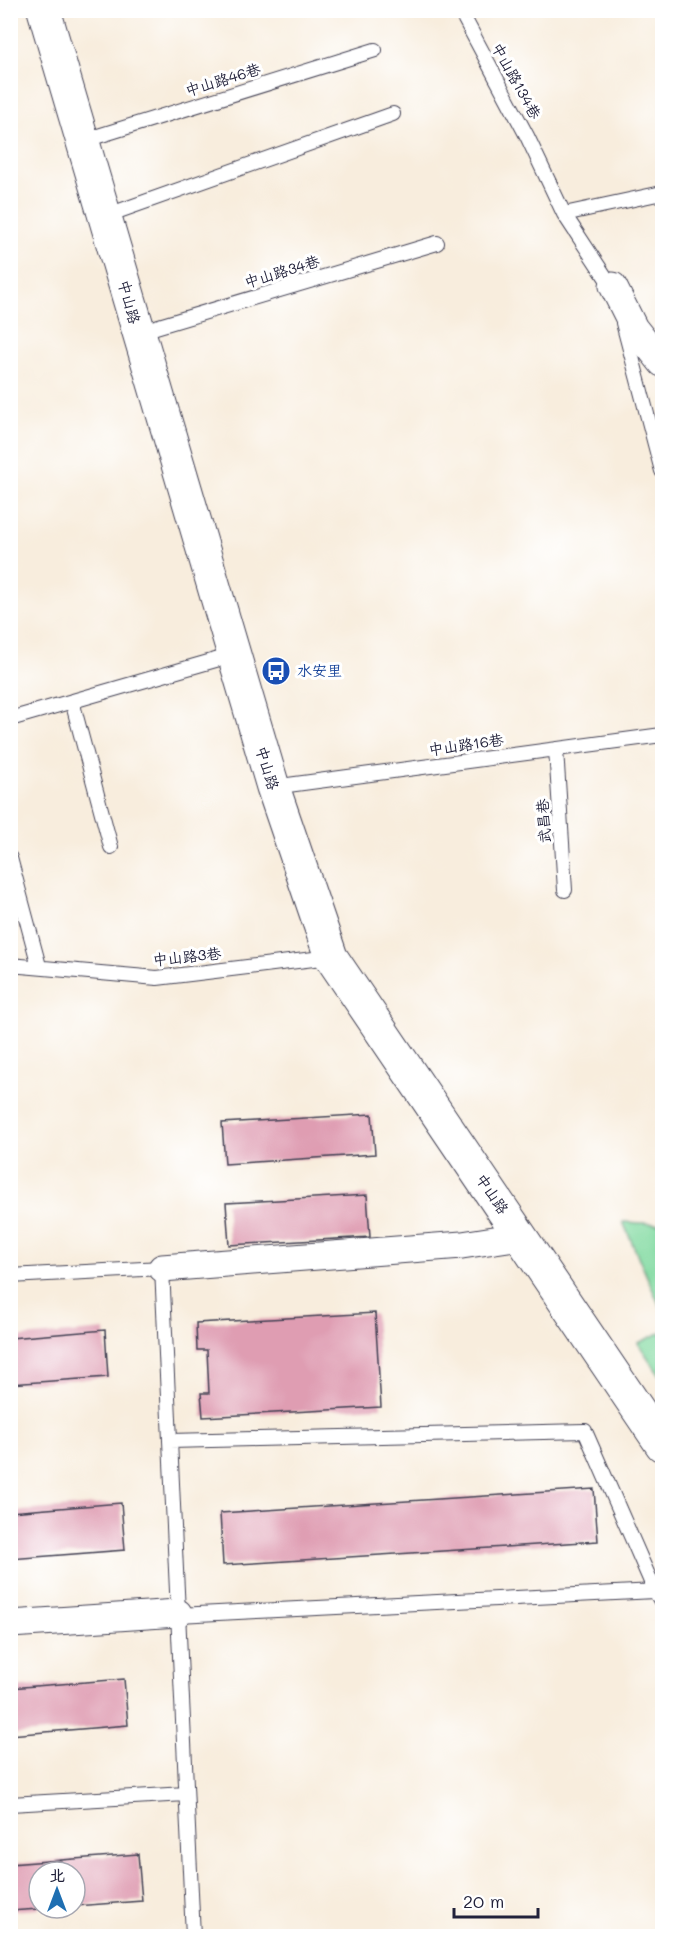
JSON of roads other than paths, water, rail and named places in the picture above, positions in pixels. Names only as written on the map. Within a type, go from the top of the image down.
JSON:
[{"type":"street","name":"中山路","points":[[44,10],[137,333],[273,787],[331,957],[663,1445]]},
{"type":"street","points":[[613,286],[634,328],[663,363]]},
{"type":"street","points":[[162,1268],[462,1245],[520,1236]]},
{"type":"street","points":[[10,1624],[178,1614]]},
{"type":"lane","name":"中山路134巷","points":[[460,10],[527,136],[564,214],[613,286],[656,453],[663,471]]},
{"type":"lane","name":"中山路46巷","points":[[82,141],[375,50]]},
{"type":"lane","points":[[105,216],[393,114]]},
{"type":"lane","points":[[564,214],[663,193]]},
{"type":"lane","name":"中山路34巷","points":[[137,333],[437,243]]},
{"type":"lane","points":[[10,719],[233,655]]},
{"type":"lane","points":[[72,701],[111,847]]},
{"type":"lane","name":"中山路16巷","points":[[273,787],[663,735]]},
{"type":"lane","name":"武昌巷","points":[[556,749],[565,890]]},
{"type":"lane","points":[[10,858],[39,966]]},
{"type":"lane","name":"中山路3巷","points":[[10,965],[157,978],[331,957]]},
{"type":"lane","points":[[10,1276],[162,1268],[193,1936]]},
{"type":"lane","points":[[170,1442],[585,1431],[659,1597],[178,1614]]},
{"type":"lane","points":[[10,1804],[186,1794]]},
{"type":"place","name":"水安里","points":[[276,671]]}]
